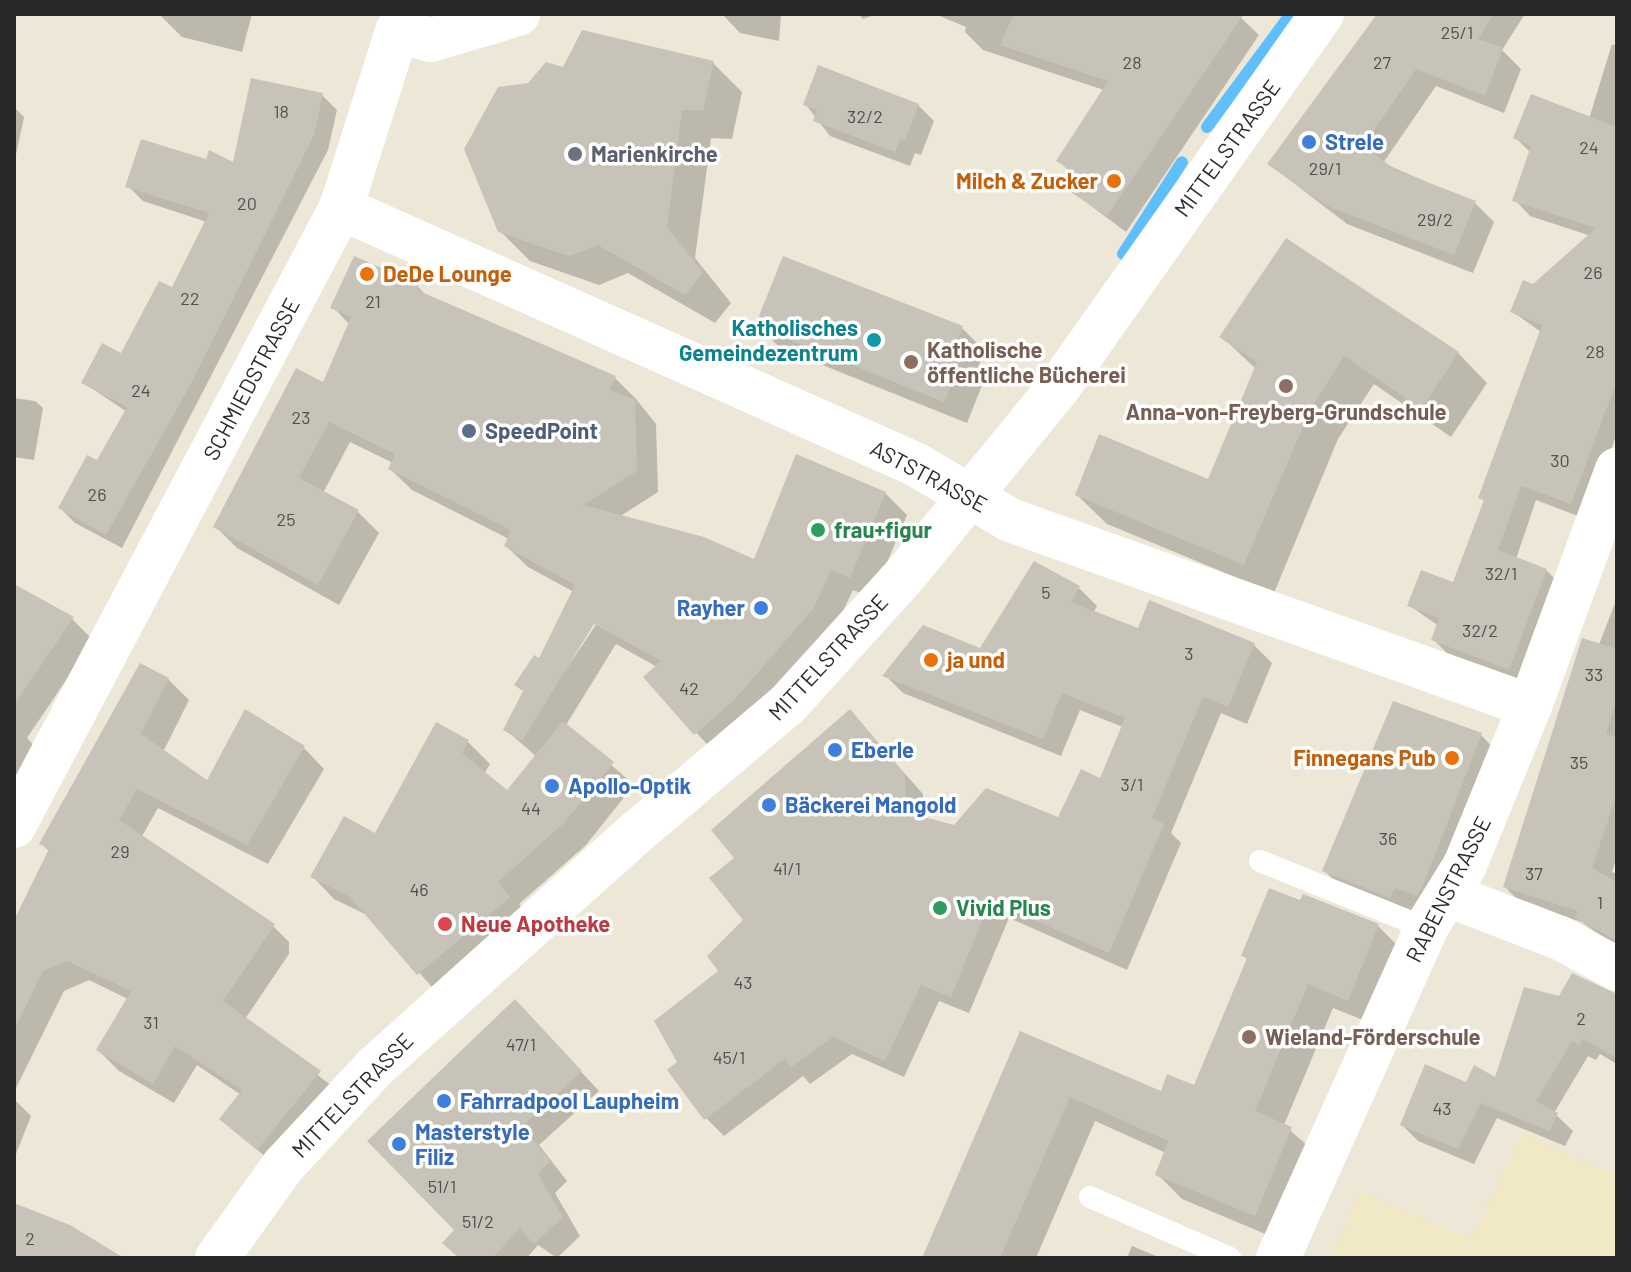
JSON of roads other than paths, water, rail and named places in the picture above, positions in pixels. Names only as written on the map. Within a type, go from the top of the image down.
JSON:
[{"type":"street","name":"SCHMIEDSTRASSE","points":[[14,826],[341,208],[398,23],[431,40],[518,14]]},
{"type":"street","name":"MITTELSTRASSE","points":[[217,1258],[283,1166],[375,1067],[637,832],[788,704],[970,497],[1058,388],[1322,14]]},
{"type":"street","name":"ASTSTRASSE","points":[[341,208],[915,464],[1010,520],[1530,706]]},
{"type":"street","name":"RABENSTRASSE","points":[[1278,1258],[1530,706],[1617,469]]},
{"type":"street","points":[[1437,911],[1560,938],[1617,969]]},
{"type":"lane","points":[[1260,861],[1437,911]]},
{"type":"lane","points":[[1090,1197],[1230,1258]]},
{"type":"waterway","points":[[1207,127],[1291,14]]},
{"type":"waterway","points":[[1123,254],[1182,162]]},
{"type":"place","name":"Strele","points":[[1309,142]]},
{"type":"place","name":"Marienkirche","points":[[575,154]]},
{"type":"place","name":"Milch & Zucker","points":[[1114,181]]},
{"type":"place","name":"DeDe Lounge","points":[[367,274]]},
{"type":"place","name":"Katholisches Gemeindezentrum","points":[[874,340]]},
{"type":"place","name":"Katholische öffentliche Bücherei","points":[[911,362]]},
{"type":"place","name":"Anna-von-Freyberg-Grundschule","points":[[1286,386]]},
{"type":"place","name":"SpeedPoint","points":[[469,431]]},
{"type":"place","name":"frau+figur","points":[[818,530]]},
{"type":"place","name":"Rayher","points":[[761,608]]},
{"type":"place","name":"ja und","points":[[931,660]]},
{"type":"place","name":"Eberle","points":[[835,750]]},
{"type":"place","name":"Finnegans Pub","points":[[1452,758]]},
{"type":"place","name":"Apollo-Optik","points":[[552,786]]},
{"type":"place","name":"Bäckerei Mangold","points":[[769,805]]},
{"type":"place","name":"Vivid Plus","points":[[940,908]]},
{"type":"place","name":"Neue Apotheke","points":[[445,924]]},
{"type":"place","name":"Wieland-Förderschule","points":[[1249,1037]]},
{"type":"place","name":"Fahrradpool Laupheim","points":[[444,1101]]},
{"type":"place","name":"Masterstyle Filiz","points":[[399,1144]]}]
